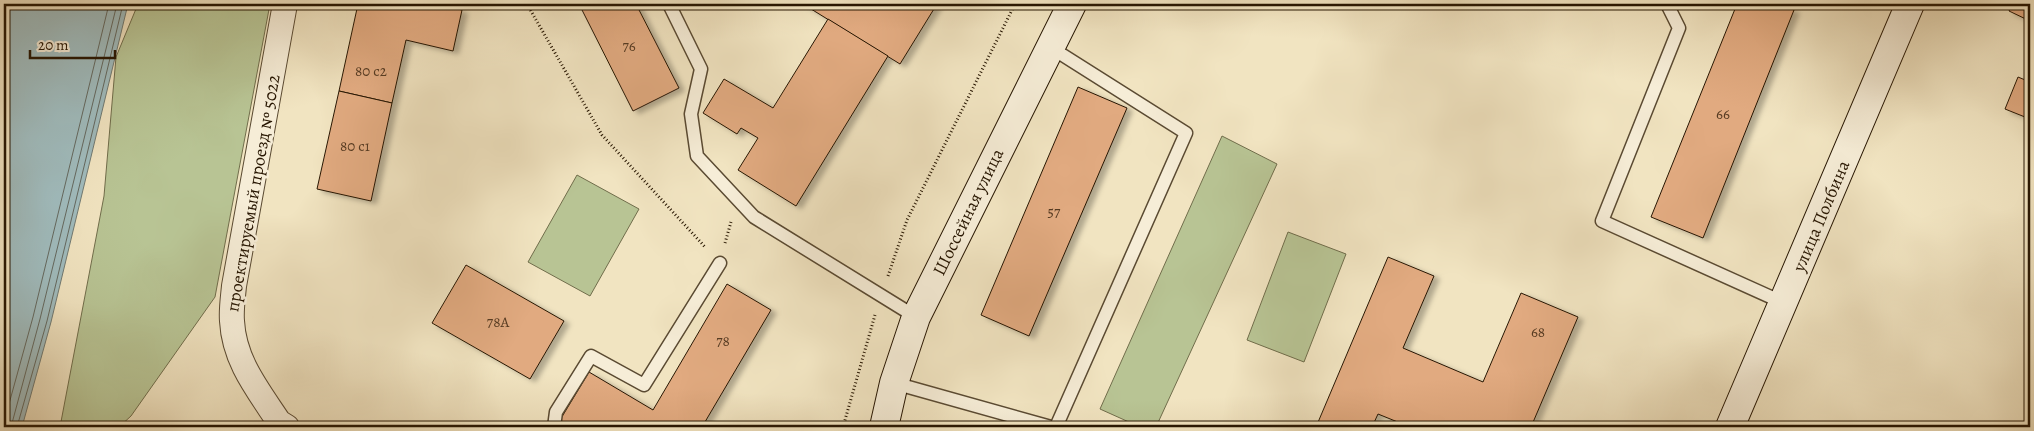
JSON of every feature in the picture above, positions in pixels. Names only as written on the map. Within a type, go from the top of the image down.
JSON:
[{"type":"main road","name":"Шоссейная улица","points":[[884,427],[894,383],[916,317],[1072,4]]},
{"type":"main road","name":"улица Полбина","points":[[1730,427],[1910,4]]},
{"type":"street","name":"проектируемый проезд № 5022","points":[[285,4],[234,286],[231,320],[234,343],[244,370],[279,422],[287,427]]},
{"type":"lane","points":[[669,4],[702,70],[691,114],[697,156],[754,217],[916,317]]},
{"type":"lane","points":[[1667,4],[1679,28],[1602,221],[1784,303]]},
{"type":"lane","points":[[1050,47],[1186,133],[1056,427]]},
{"type":"lane","points":[[554,427],[556,412],[591,356],[644,385],[720,263]]},
{"type":"lane","points":[[894,383],[1051,427]]},
{"type":"path","points":[[527,4],[602,135],[720,263]]},
{"type":"path","points":[[843,427],[881,295],[908,220],[1015,4]]},
{"type":"path","points":[[720,263],[737,198]]},
{"type":"green space","points":[[138,4],[270,4],[215,297],[131,416],[119,427],[60,427],[104,196],[116,57]]},
{"type":"green space","points":[[1222,136],[1277,164],[1156,427],[1140,427],[1100,409]]},
{"type":"green space","points":[[577,175],[639,209],[590,296],[528,262]]},
{"type":"green space","points":[[1288,232],[1346,254],[1304,362],[1247,340]]},
{"type":"water","points":[[4,4],[128,4],[51,322],[22,427],[4,427]]},
{"type":"building","points":[[358,4],[433,4],[462,10],[453,51],[406,40],[392,103],[339,91]]},
{"type":"building","points":[[579,4],[636,4],[679,88],[633,111]]},
{"type":"building","points":[[803,4],[937,4],[900,64]]},
{"type":"building","points":[[1737,4],[1778,4],[1794,10],[1703,238],[1651,217]]},
{"type":"building","points":[[2012,4],[2030,4],[2030,21],[2009,11]]},
{"type":"building","points":[[828,19],[888,56],[796,206],[738,170],[758,138],[741,128],[737,134],[703,113],[724,79],[773,108]]},
{"type":"building","points":[[2018,77],[2030,82],[2030,119],[2005,109]]},
{"type":"building","points":[[1078,87],[1127,108],[1029,336],[981,315]]},
{"type":"building","points":[[339,91],[392,103],[371,201],[317,189]]},
{"type":"building","points":[[1388,257],[1434,276],[1403,348],[1483,382],[1521,293],[1578,317],[1531,427],[1410,427],[1378,414],[1372,427],[1316,427]]},
{"type":"building","points":[[466,265],[564,321],[530,379],[432,323]]},
{"type":"building","points":[[727,284],[771,310],[702,427],[560,427],[557,425],[589,372],[653,410]]}]
